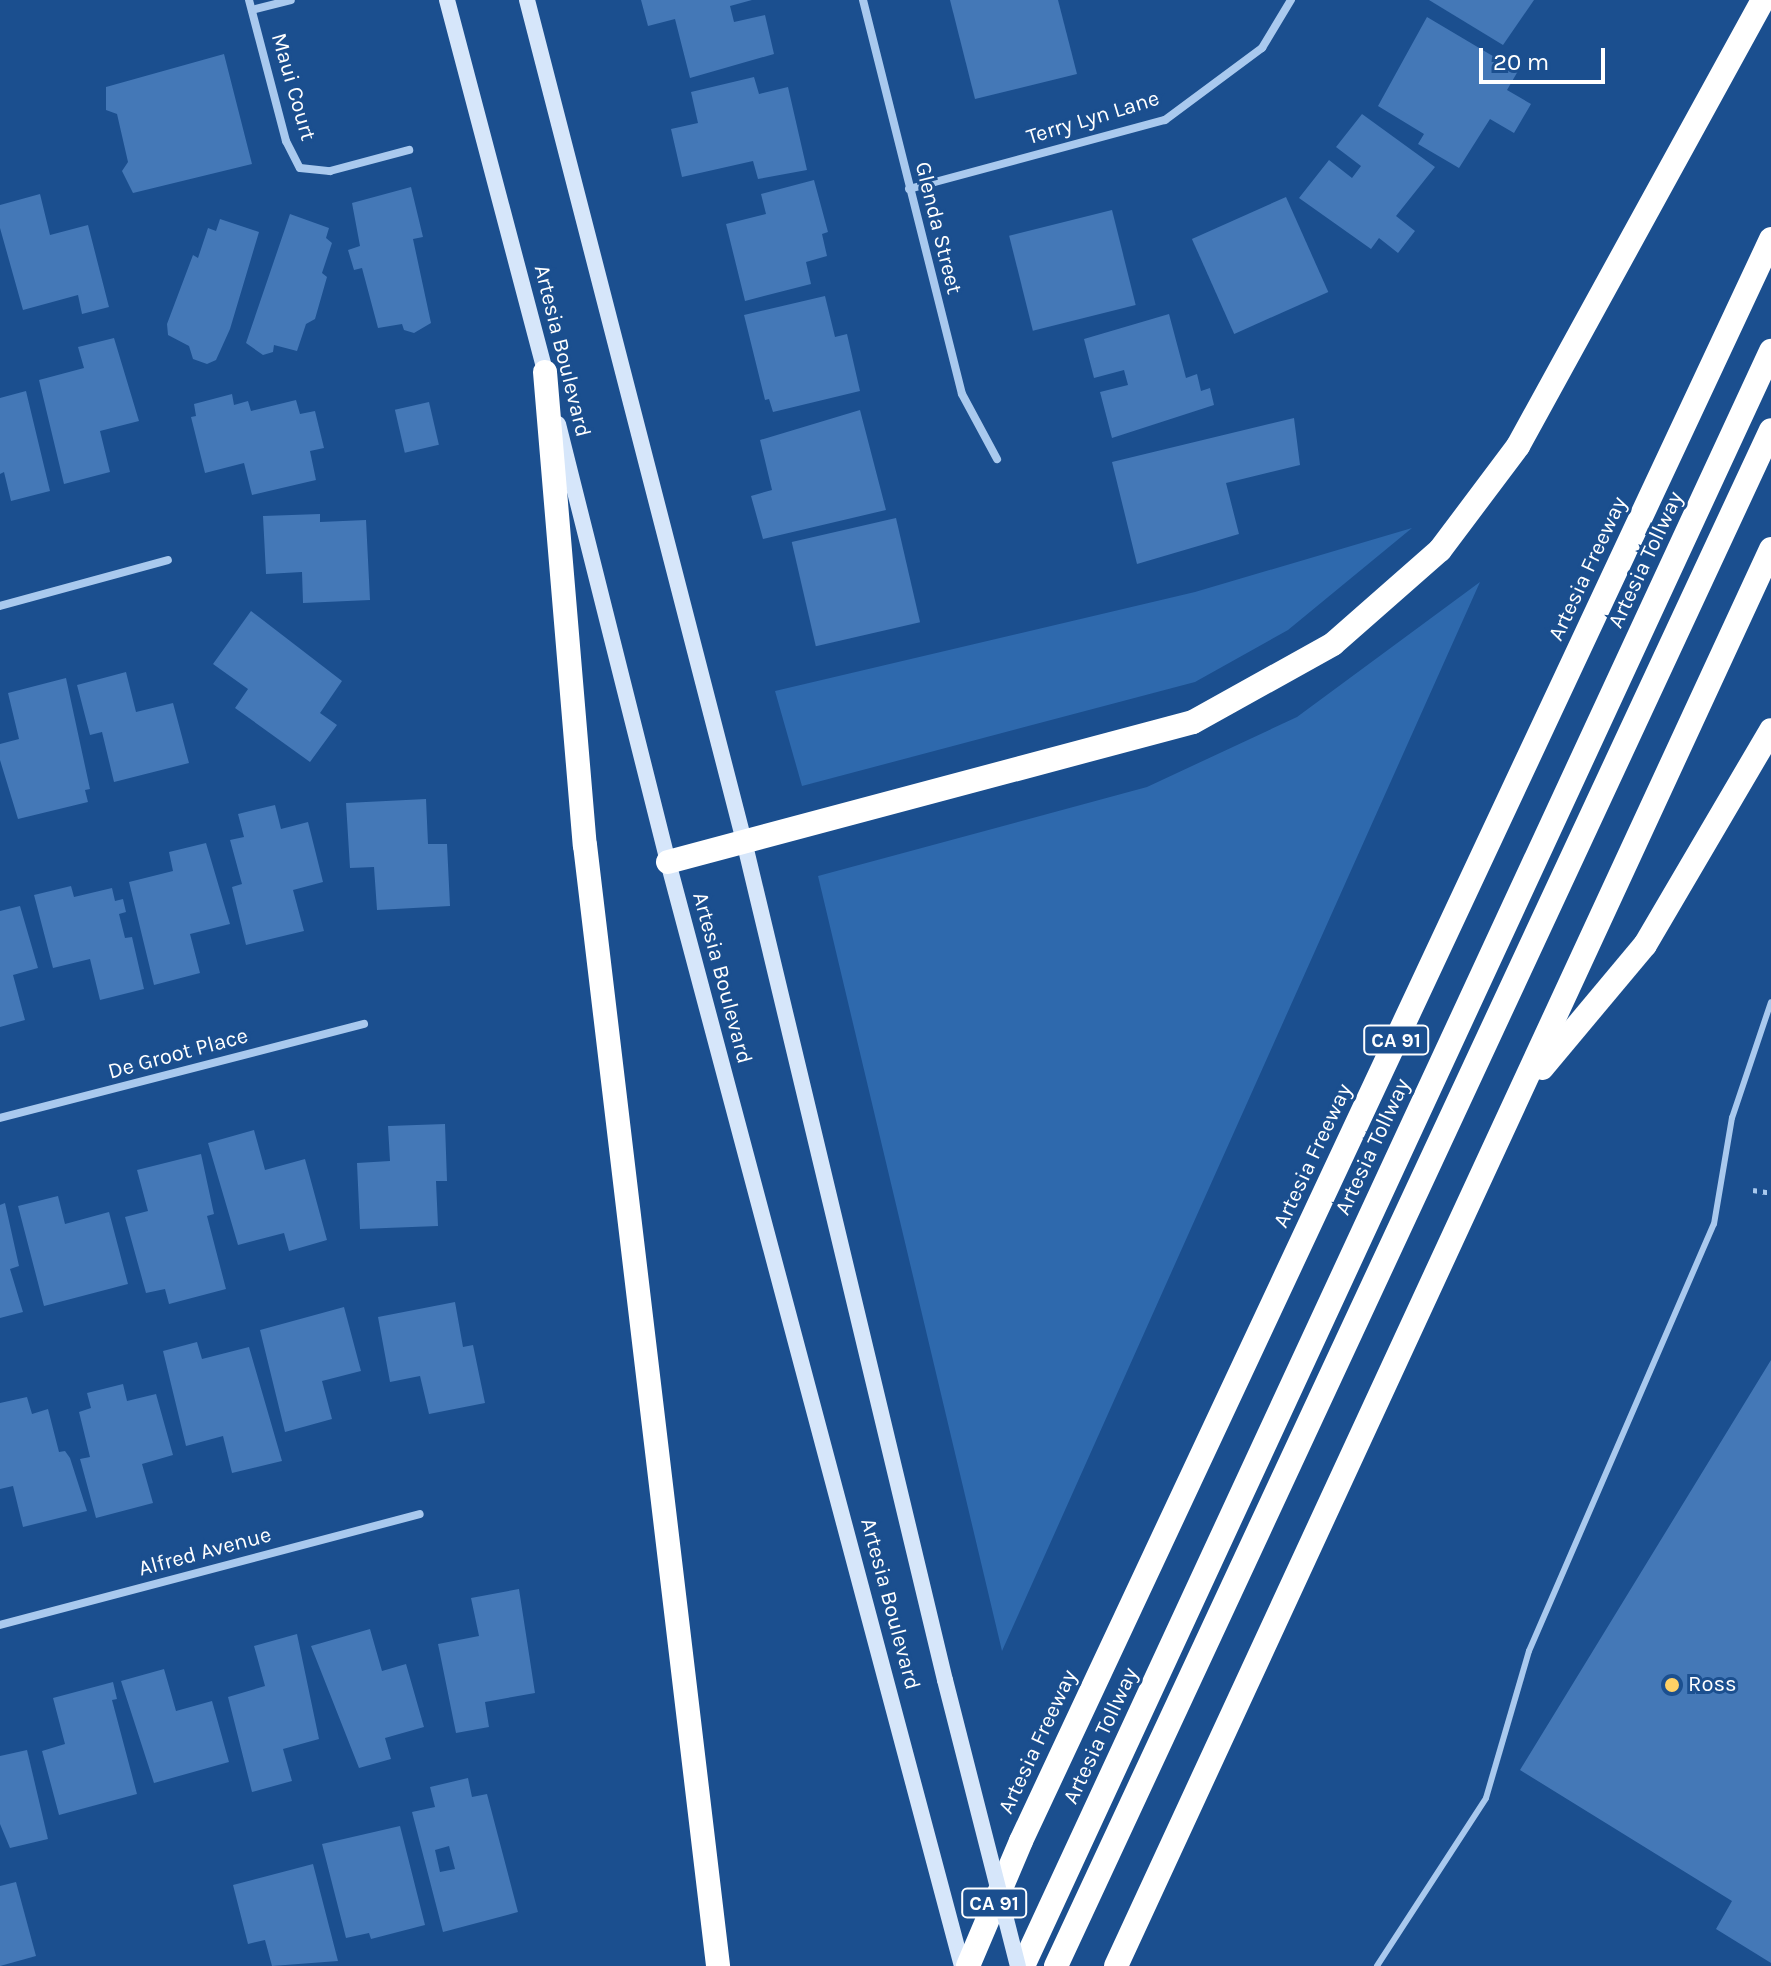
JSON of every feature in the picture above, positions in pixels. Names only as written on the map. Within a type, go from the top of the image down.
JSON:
[{"type":"highway","points":[[668,862],[1193,722],[1333,644],[1391,598],[1440,550],[1518,446],[1763,0]]},
{"type":"highway","name":"Artesia Freeway","points":[[965,1966],[1771,239]]},
{"type":"highway","name":"Artesia Tollway","points":[[1020,1966],[1771,351]]},
{"type":"highway","points":[[545,372],[585,845],[718,1966]]},
{"type":"highway","points":[[1056,1966],[1771,430]]},
{"type":"highway","points":[[1116,1966],[1771,549]]},
{"type":"highway","points":[[1520,1094],[1645,945],[1771,730]]},
{"type":"main road","name":"Artesia Boulevard","points":[[447,0],[545,372],[668,862],[965,1966]]},
{"type":"main road","name":"Artesia Boulevard","points":[[527,0],[744,841],[945,1680],[1020,1966]]},
{"type":"street","name":"Maui Court","points":[[249,0],[286,141],[300,168],[330,171],[409,150]]},
{"type":"street","points":[[252,10],[291,0]]},
{"type":"street","name":"Glenda Street","points":[[863,0],[962,394],[997,459]]},
{"type":"street","name":"Terry Lyn Lane","points":[[909,189],[1165,120],[1262,48],[1291,0]]},
{"type":"street","points":[[0,606],[168,560]]},
{"type":"street","name":"De Groot Place","points":[[0,1118],[364,1024]]},
{"type":"street","name":"Alfred Avenue","points":[[0,1625],[420,1514]]},
{"type":"lane","points":[[1377,1966],[1486,1798],[1529,1651],[1714,1224],[1732,1118],[1771,1002]]},
{"type":"path","points":[[1753,1190],[1771,1193]]},
{"type":"shaded area","points":[[1412,528],[1288,630],[1195,682],[802,786],[775,691],[1195,592]]},
{"type":"shaded area","points":[[1480,582],[1002,1651],[818,876],[1147,787],[1297,717]]},
{"type":"building","points":[[641,0],[752,0],[730,6],[734,22],[765,15],[774,54],[690,78],[675,19],[648,26]]},
{"type":"building","points":[[950,0],[1058,0],[1077,74],[975,99]]},
{"type":"building","points":[[1429,0],[1534,0],[1503,45]]},
{"type":"building","points":[[1427,17],[1518,71],[1507,90],[1531,104],[1514,133],[1490,119],[1459,168],[1418,144],[1424,134],[1378,106]]},
{"type":"building","points":[[224,54],[252,164],[133,193],[122,171],[128,162],[117,114],[106,110],[106,87]]},
{"type":"building","points":[[754,77],[759,94],[788,87],[807,170],[758,179],[753,161],[682,177],[671,129],[698,123],[691,92]]},
{"type":"building","points":[[1362,114],[1435,167],[1396,216],[1415,231],[1398,253],[1379,238],[1371,249],[1299,198],[1329,160],[1352,178],[1361,166],[1336,147]]},
{"type":"building","points":[[814,180],[828,232],[822,234],[827,256],[806,262],[811,284],[745,301],[726,224],[766,214],[761,194]]},
{"type":"building","points":[[411,187],[423,237],[413,239],[431,323],[414,333],[404,330],[402,324],[378,328],[362,268],[354,270],[348,250],[360,246],[352,203]]},
{"type":"building","points":[[40,194],[50,235],[88,225],[109,307],[82,314],[78,295],[23,310],[0,228],[0,205]]},
{"type":"building","points":[[1286,197],[1328,292],[1234,334],[1192,239]]},
{"type":"building","points":[[1112,210],[1136,305],[1033,331],[1009,236]]},
{"type":"building","points":[[290,214],[329,228],[326,238],[332,243],[322,273],[327,277],[315,319],[306,324],[297,351],[274,345],[273,352],[263,355],[246,343]]},
{"type":"building","points":[[220,219],[259,232],[230,329],[216,360],[207,364],[193,359],[189,346],[168,335],[167,324],[193,255],[198,258],[208,228],[216,231]]},
{"type":"building","points":[[825,296],[835,337],[847,334],[860,391],[773,412],[769,399],[765,400],[744,315]]},
{"type":"building","points":[[1169,314],[1186,378],[1197,374],[1201,391],[1210,388],[1214,405],[1112,438],[1100,392],[1128,385],[1124,370],[1094,378],[1084,339]]},
{"type":"building","points":[[114,338],[139,421],[100,431],[110,472],[64,484],[39,380],[84,368],[78,347]]},
{"type":"building","points":[[26,391],[50,491],[11,501],[4,472],[0,474],[0,398]]},
{"type":"building","points":[[232,394],[234,405],[248,401],[251,411],[296,400],[300,414],[315,411],[324,448],[310,451],[316,480],[252,495],[244,463],[205,473],[191,417],[196,416],[194,404]]},
{"type":"building","points":[[429,402],[439,445],[405,453],[395,410]]},
{"type":"building","points":[[860,410],[886,510],[763,539],[751,496],[772,490],[760,440]]},
{"type":"building","points":[[1294,418],[1300,465],[1226,483],[1239,534],[1137,564],[1112,462]]},
{"type":"building","points":[[320,514],[320,522],[366,520],[370,600],[303,603],[302,572],[266,574],[263,516]]},
{"type":"building","points":[[896,518],[920,622],[816,646],[792,542]]},
{"type":"building","points":[[251,611],[342,681],[320,713],[337,725],[310,762],[235,708],[248,689],[213,664]]},
{"type":"building","points":[[126,672],[136,712],[173,703],[189,763],[114,782],[102,732],[90,735],[77,685]]},
{"type":"building","points":[[66,678],[90,789],[85,790],[88,802],[18,819],[0,760],[0,744],[19,739],[8,693]]},
{"type":"building","points":[[426,799],[428,844],[447,844],[450,906],[377,910],[374,867],[350,868],[346,803]]},
{"type":"building","points":[[275,805],[281,829],[308,822],[323,882],[293,890],[304,931],[246,945],[232,887],[242,884],[230,840],[244,837],[238,814]]},
{"type":"building","points":[[206,843],[230,924],[190,934],[200,973],[154,985],[129,882],[173,871],[169,852]]},
{"type":"building","points":[[71,886],[74,897],[112,888],[115,901],[123,899],[126,912],[119,914],[125,938],[132,937],[144,989],[100,1000],[90,959],[53,968],[34,895]]},
{"type":"building","points":[[20,906],[38,968],[13,975],[25,1020],[0,1027],[0,911]]},
{"type":"building","points":[[445,1124],[447,1181],[436,1181],[438,1226],[360,1229],[357,1163],[390,1161],[388,1126]]},
{"type":"building","points":[[254,1130],[265,1170],[305,1159],[327,1240],[289,1251],[284,1233],[238,1245],[208,1143]]},
{"type":"building","points":[[201,1154],[214,1214],[207,1216],[226,1289],[169,1304],[165,1289],[146,1293],[125,1217],[148,1211],[137,1170]]},
{"type":"building","points":[[58,1196],[65,1224],[109,1212],[128,1284],[44,1306],[18,1206]]},
{"type":"building","points":[[5,1203],[19,1266],[10,1269],[23,1312],[0,1318],[0,1205]]},
{"type":"building","points":[[455,1302],[463,1347],[473,1345],[485,1403],[429,1414],[420,1376],[390,1382],[378,1317]]},
{"type":"building","points":[[344,1307],[361,1371],[322,1381],[332,1419],[285,1432],[260,1330]]},
{"type":"building","points":[[197,1342],[202,1359],[249,1347],[282,1461],[232,1473],[223,1436],[186,1446],[163,1351]]},
{"type":"building","name":"Ross","points":[[1771,1360],[1771,1963],[1716,1929],[1732,1901],[1520,1770]]},
{"type":"building","points":[[123,1384],[127,1401],[156,1394],[173,1455],[142,1464],[153,1503],[96,1518],[80,1459],[90,1457],[79,1412],[91,1408],[87,1393]]},
{"type":"building","points":[[27,1397],[32,1414],[48,1409],[59,1452],[65,1451],[70,1458],[87,1511],[23,1527],[13,1486],[0,1489],[0,1403]]},
{"type":"building","points":[[519,1589],[535,1693],[485,1702],[489,1727],[456,1733],[438,1644],[479,1636],[471,1598]]},
{"type":"building","points":[[370,1629],[382,1671],[406,1664],[424,1727],[385,1738],[391,1759],[359,1768],[311,1646]]},
{"type":"building","points":[[297,1634],[319,1739],[283,1749],[292,1781],[252,1792],[228,1697],[265,1686],[254,1646]]},
{"type":"building","points":[[164,1669],[176,1711],[212,1701],[229,1762],[154,1783],[121,1681]]},
{"type":"building","points":[[113,1682],[117,1699],[112,1700],[137,1794],[59,1815],[42,1751],[65,1744],[53,1698]]},
{"type":"building","points":[[27,1750],[48,1839],[10,1848],[0,1824],[0,1756]]},
{"type":"building","points":[[468,1778],[472,1797],[487,1794],[518,1912],[443,1932],[412,1812],[435,1807],[430,1787]],"holes":[[[449,1846],[455,1869],[440,1872],[435,1850]]]},
{"type":"building","points":[[400,1826],[425,1925],[371,1939],[369,1933],[346,1938],[322,1844]]},
{"type":"building","points":[[313,1864],[338,1961],[272,1966],[265,1940],[248,1944],[233,1885]]},
{"type":"building","points":[[16,1882],[36,1956],[0,1966],[0,1886]]},
{"type":"place","name":"Ross","points":[[1672,1685]]}]
